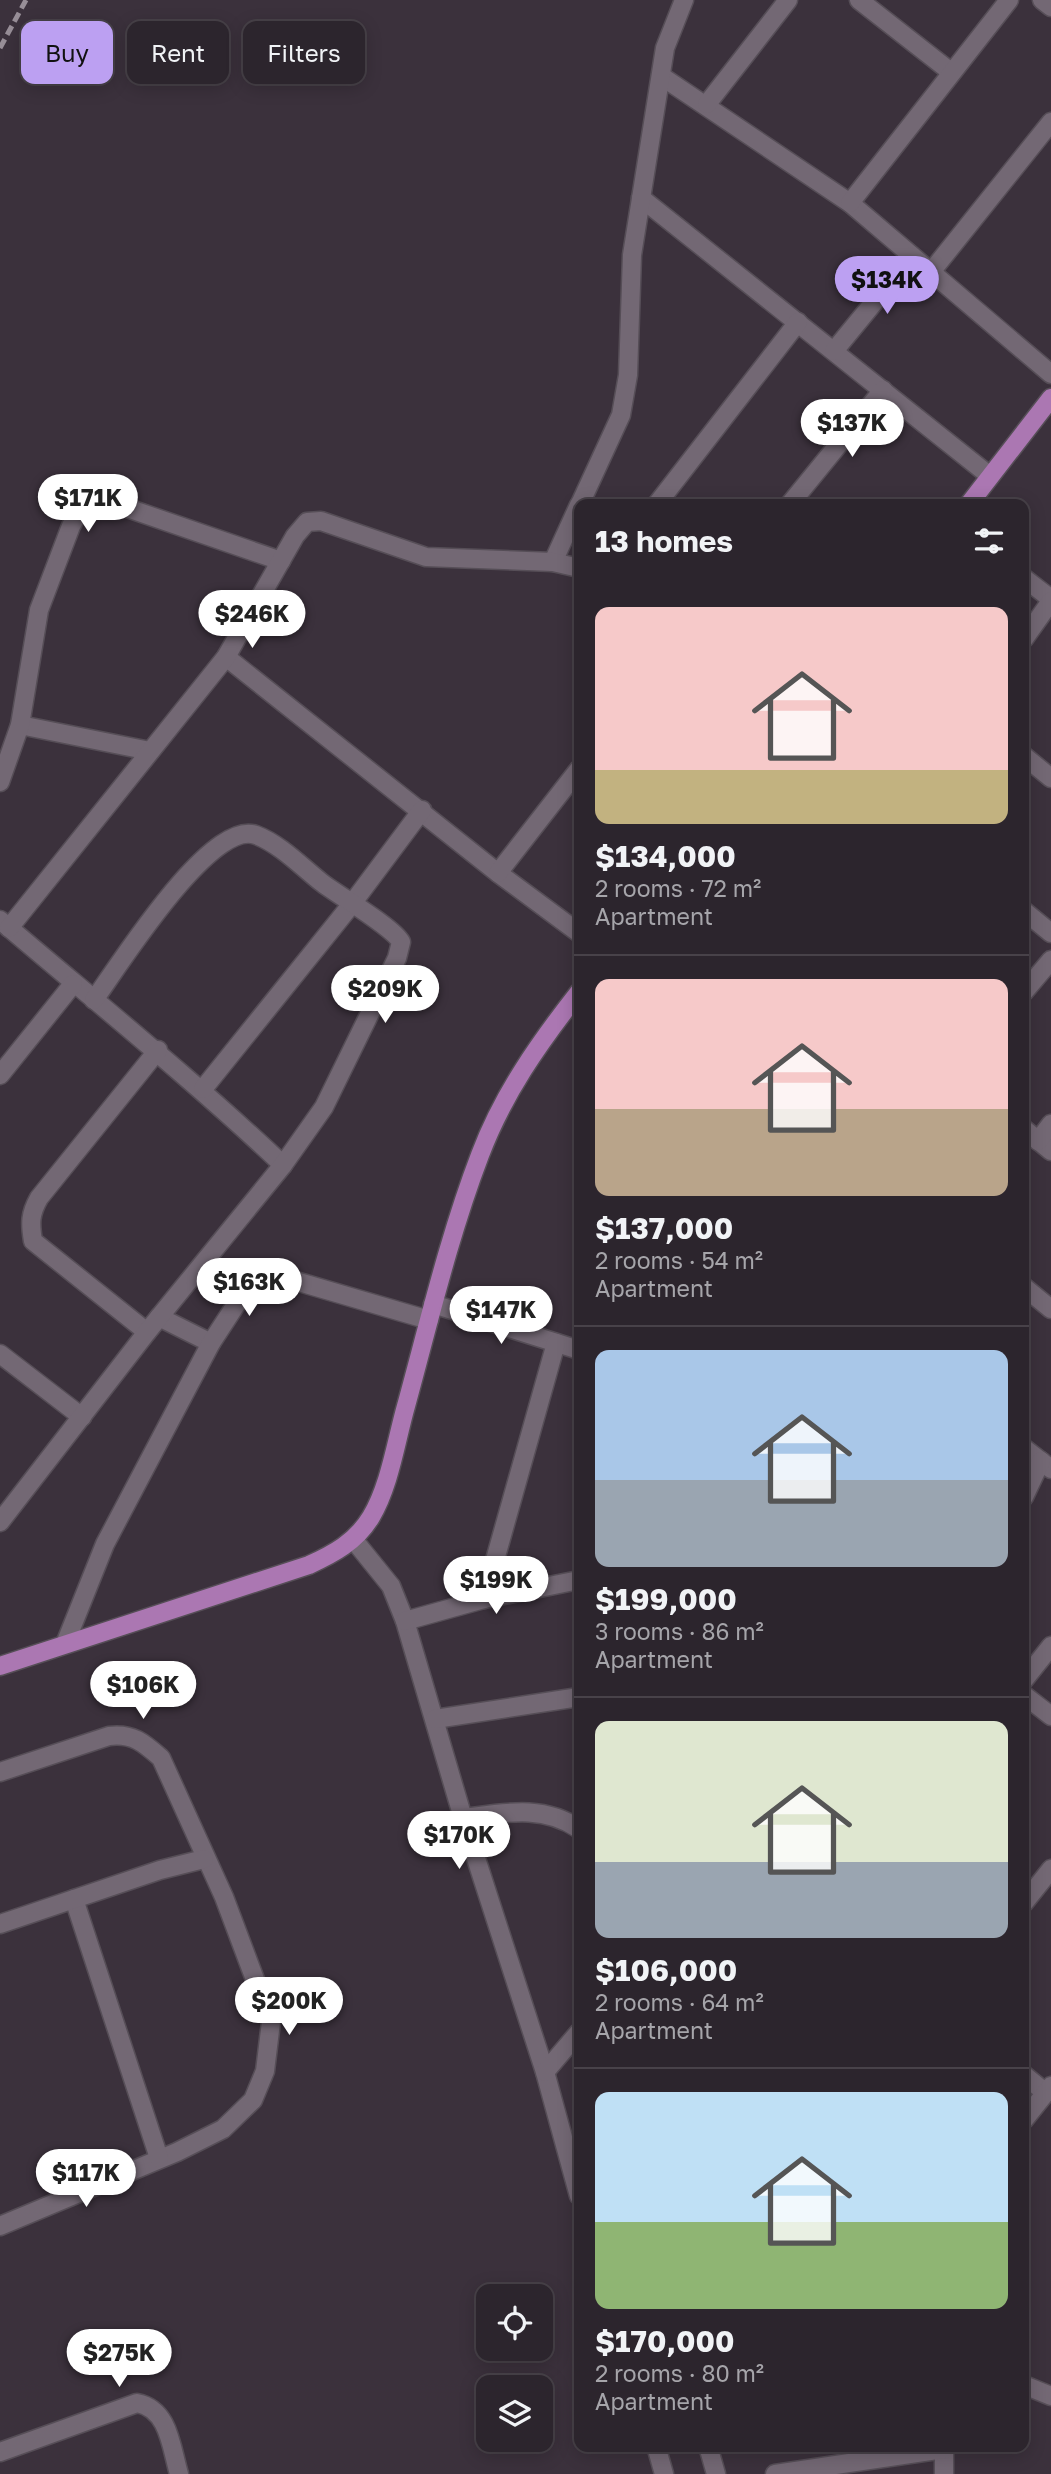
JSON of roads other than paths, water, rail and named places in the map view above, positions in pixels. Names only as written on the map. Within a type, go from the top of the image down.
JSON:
[{"type":"main road","points":[[973,499],[1051,398]]},
{"type":"main road","points":[[0,1666],[309,1565],[336,1552],[353,1539],[377,1505],[431,1312],[479,1157],[494,1121],[541,1041],[574,998]]},
{"type":"street","points":[[583,499],[621,415],[628,376],[632,255],[665,48],[684,0]]},
{"type":"street","points":[[707,104],[788,0]]},
{"type":"street","points":[[859,0],[951,72]]},
{"type":"street","points":[[850,203],[1009,0]]},
{"type":"street","points":[[1042,0],[1051,7]]},
{"type":"street","points":[[661,76],[707,104],[850,203],[1051,374]]},
{"type":"street","points":[[931,272],[1051,122]]},
{"type":"street","points":[[641,198],[990,477]]},
{"type":"street","points":[[834,351],[912,256]]},
{"type":"street","points":[[661,499],[798,321]]},
{"type":"street","points":[[794,499],[883,390]]},
{"type":"street","points":[[0,782],[20,725],[39,610],[71,526],[82,507],[107,501],[281,561]]},
{"type":"street","points":[[553,562],[574,518]]},
{"type":"street","points":[[283,1165],[158,1050],[73,984],[4,924],[226,657],[295,536],[307,522],[321,521],[426,557],[553,562],[574,567]]},
{"type":"street","points":[[1029,582],[1051,600],[1029,632]]},
{"type":"street","points":[[226,657],[498,873],[574,929]]},
{"type":"street","points":[[20,725],[150,751]]},
{"type":"street","points":[[1029,760],[1051,778]]},
{"type":"street","points":[[498,873],[574,775]]},
{"type":"street","points":[[203,1089],[351,905],[422,810]]},
{"type":"street","points":[[0,1522],[147,1332],[283,1165],[324,1107],[397,958],[401,942],[396,933],[351,905],[255,834],[237,836],[206,854],[176,889],[94,1000]]},
{"type":"street","points":[[1029,915],[1051,933]]},
{"type":"street","points":[[1029,986],[1051,960]]},
{"type":"street","points":[[0,1075],[73,984]]},
{"type":"street","points":[[147,1332],[33,1241],[30,1223],[31,1214],[39,1198],[158,1050]]},
{"type":"street","points":[[1029,1133],[1045,1146],[1051,1124]]},
{"type":"street","points":[[65,1644],[105,1544],[211,1343],[241,1297],[266,1274],[574,1348]]},
{"type":"street","points":[[1029,1291],[1051,1309]]},
{"type":"street","points":[[159,1317],[211,1343]]},
{"type":"street","points":[[484,1599],[556,1343]]},
{"type":"street","points":[[0,1354],[82,1416]]},
{"type":"street","points":[[1029,1452],[1046,1465],[1029,1490]]},
{"type":"street","points":[[353,1539],[391,1586],[404,1620],[463,1818],[545,2072],[574,2178]]},
{"type":"street","points":[[404,1620],[484,1599],[574,1581]]},
{"type":"street","points":[[1029,1674],[1051,1646]]},
{"type":"street","points":[[435,1719],[574,1698]]},
{"type":"street","points":[[1029,1699],[1051,1716]]},
{"type":"street","points":[[0,1772],[109,1736],[126,1734],[143,1742],[161,1758],[204,1859],[224,1897],[271,2022],[265,2071],[253,2099],[223,2129],[0,2226]]},
{"type":"street","points":[[463,1818],[527,1811],[566,1820],[574,1826]]},
{"type":"street","points":[[0,1924],[204,1859]]},
{"type":"street","points":[[1029,1897],[1051,1869]]},
{"type":"street","points":[[74,1899],[159,2158]]},
{"type":"street","points":[[545,2072],[574,2038]]},
{"type":"street","points":[[1029,2078],[1049,2090],[1029,2114]]},
{"type":"street","points":[[1029,2387],[1051,2396]]},
{"type":"street","points":[[0,2452],[137,2403],[151,2406],[162,2417],[179,2474]]},
{"type":"street","points":[[658,2452],[664,2474]]},
{"type":"street","points":[[710,2452],[716,2474]]},
{"type":"street","points":[[775,2474],[918,2452]]},
{"type":"street","points":[[944,2452],[944,2474]]},
{"type":"railway","points":[[0,48],[26,0]]}]
